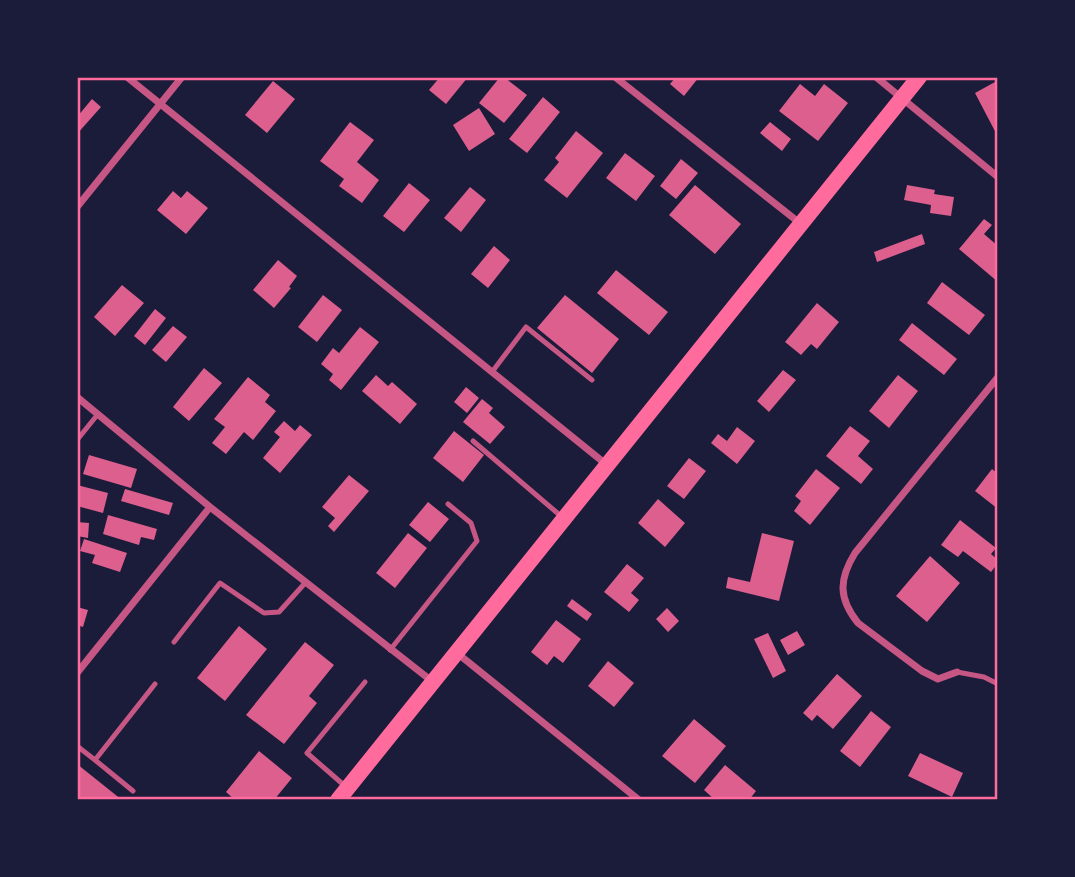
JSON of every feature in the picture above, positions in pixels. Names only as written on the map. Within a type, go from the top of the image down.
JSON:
[{"type":"main road","points":[[343,794],[919,77]]},
{"type":"street","points":[[127,77],[607,465]]},
{"type":"street","points":[[77,207],[182,77]]},
{"type":"street","points":[[615,77],[802,224]]},
{"type":"street","points":[[876,77],[998,177]]},
{"type":"street","points":[[957,672],[938,679],[922,671],[858,622],[851,614],[842,583],[846,568],[855,553],[998,377]]},
{"type":"street","points":[[77,397],[210,507],[433,682]]},
{"type":"street","points":[[77,673],[210,507]]},
{"type":"street","points":[[456,653],[639,800]]},
{"type":"lane","points":[[492,372],[526,327],[592,380]]},
{"type":"lane","points":[[77,440],[98,414]]},
{"type":"lane","points":[[473,441],[564,519]]},
{"type":"lane","points":[[390,650],[477,541],[471,523],[447,504]]},
{"type":"lane","points":[[174,642],[219,583],[264,613],[279,612],[306,582]]},
{"type":"lane","points":[[957,672],[984,677],[998,684]]},
{"type":"lane","points":[[343,794],[307,752],[365,682]]},
{"type":"lane","points":[[95,760],[155,684]]},
{"type":"lane","points":[[77,746],[133,791]]},
{"type":"building","points":[[440,77],[468,77],[446,104],[429,90]]},
{"type":"building","points":[[500,77],[504,77],[527,95],[504,123],[479,103]]},
{"type":"building","points":[[676,77],[699,77],[684,96],[670,84]]},
{"type":"building","points":[[273,81],[295,99],[267,133],[245,115]]},
{"type":"building","points":[[995,82],[998,88],[998,137],[975,93]]},
{"type":"building","points":[[800,84],[815,96],[824,84],[848,103],[818,141],[779,111]]},
{"type":"building","points":[[543,97],[560,112],[527,153],[509,139]]},
{"type":"building","points":[[92,99],[101,107],[77,134],[77,117]]},
{"type":"building","points":[[479,108],[495,134],[469,151],[453,125]]},
{"type":"building","points":[[350,122],[374,140],[357,162],[379,180],[362,203],[339,186],[344,179],[320,161]]},
{"type":"building","points":[[770,122],[791,139],[782,151],[760,133]]},
{"type":"building","points":[[576,131],[603,153],[567,198],[544,180],[559,162],[555,158]]},
{"type":"building","points":[[625,153],[655,176],[636,201],[606,178]]},
{"type":"building","points":[[681,159],[698,173],[676,199],[660,186]]},
{"type":"building","points":[[409,183],[430,200],[404,232],[383,216]]},
{"type":"building","points":[[695,185],[741,224],[715,254],[669,215]]},
{"type":"building","points":[[907,185],[954,197],[951,216],[930,213],[931,205],[904,200]]},
{"type":"building","points":[[470,187],[486,200],[461,232],[444,218]]},
{"type":"building","points":[[173,191],[181,198],[187,191],[208,208],[186,234],[157,210]]},
{"type":"building","points":[[984,219],[992,225],[984,234],[998,246],[998,282],[959,249]]},
{"type":"building","points":[[922,234],[925,244],[877,262],[874,252]]},
{"type":"building","points":[[494,246],[510,260],[488,288],[471,274]]},
{"type":"building","points":[[278,260],[297,276],[289,287],[291,288],[274,308],[253,290]]},
{"type":"building","points":[[616,270],[668,312],[649,335],[597,293]]},
{"type":"building","points":[[942,282],[985,315],[969,335],[927,303]]},
{"type":"building","points":[[122,285],[144,303],[115,336],[94,317]]},
{"type":"building","points":[[323,295],[342,310],[317,342],[298,327]]},
{"type":"building","points":[[565,295],[619,339],[592,373],[537,328]]},
{"type":"building","points":[[817,303],[839,322],[817,349],[811,344],[801,355],[785,342]]},
{"type":"building","points":[[155,309],[166,318],[145,345],[134,336]]},
{"type":"building","points":[[912,323],[957,359],[944,375],[899,340]]},
{"type":"building","points":[[173,326],[187,337],[166,362],[152,350]]},
{"type":"building","points":[[360,327],[379,342],[341,390],[329,380],[333,374],[321,364],[333,348],[339,353]]},
{"type":"building","points":[[204,368],[222,383],[189,421],[173,407]]},
{"type":"building","points":[[783,370],[796,380],[769,412],[757,401]]},
{"type":"building","points":[[376,375],[388,386],[392,382],[417,404],[400,424],[362,391]]},
{"type":"building","points":[[898,375],[918,391],[889,428],[869,411]]},
{"type":"building","points":[[248,377],[270,395],[265,402],[276,411],[253,440],[244,432],[226,454],[212,443],[225,427],[214,419]]},
{"type":"building","points":[[466,387],[479,398],[467,413],[454,402]]},
{"type":"building","points":[[482,399],[493,408],[489,413],[505,427],[490,444],[463,422]]},
{"type":"building","points":[[284,421],[295,431],[300,425],[312,435],[280,473],[263,458],[280,437],[274,432]]},
{"type":"building","points":[[850,426],[870,441],[858,456],[873,469],[861,484],[826,456]]},
{"type":"building","points":[[737,427],[755,441],[737,464],[711,443],[718,434],[727,441]]},
{"type":"building","points":[[454,431],[484,455],[463,482],[433,458]]},
{"type":"building","points":[[89,455],[137,469],[131,488],[83,474]]},
{"type":"building","points":[[689,458],[706,471],[684,499],[667,486]]},
{"type":"building","points":[[816,469],[840,488],[810,525],[794,511],[801,501],[795,496]]},
{"type":"building","points":[[992,469],[998,474],[998,509],[975,491]]},
{"type":"building","points":[[349,475],[369,491],[334,532],[328,526],[335,518],[322,507]]},
{"type":"building","points":[[77,485],[108,493],[103,513],[77,506]]},
{"type":"building","points":[[125,489],[173,503],[169,515],[121,501]]},
{"type":"building","points":[[658,499],[685,523],[665,547],[638,523]]},
{"type":"building","points":[[428,502],[449,519],[430,542],[409,525]]},
{"type":"building","points":[[108,515],[157,529],[154,540],[141,537],[139,545],[103,534]]},
{"type":"building","points":[[960,520],[996,548],[991,554],[998,563],[991,572],[963,551],[958,557],[941,545]]},
{"type":"building","points":[[77,522],[89,523],[88,538],[77,536]]},
{"type":"building","points":[[408,533],[427,548],[395,588],[376,573]]},
{"type":"building","points":[[762,533],[794,541],[779,601],[726,588],[728,577],[750,582]]},
{"type":"building","points":[[84,539],[127,553],[120,572],[92,563],[95,555],[80,551]]},
{"type":"building","points":[[930,556],[960,583],[927,622],[896,596]]},
{"type":"building","points":[[627,564],[644,578],[631,593],[639,600],[629,612],[604,592]]},
{"type":"building","points":[[572,599],[592,614],[587,621],[567,606]]},
{"type":"building","points":[[77,607],[88,610],[83,627],[77,625]]},
{"type":"building","points":[[667,608],[679,621],[668,632],[656,619]]},
{"type":"building","points":[[556,620],[581,639],[563,663],[554,656],[547,665],[531,652]]},
{"type":"building","points":[[239,626],[267,649],[225,701],[197,678]]},
{"type":"building","points":[[797,631],[805,645],[788,655],[780,640]]},
{"type":"building","points":[[768,633],[786,671],[773,678],[754,639]]},
{"type":"building","points":[[305,642],[334,665],[309,696],[317,703],[284,744],[246,715]]},
{"type":"building","points":[[608,661],[634,683],[614,707],[588,686]]},
{"type":"building","points":[[837,674],[862,696],[833,729],[817,715],[812,721],[803,713]]},
{"type":"building","points":[[871,711],[891,727],[860,767],[840,751]]},
{"type":"building","points":[[694,719],[726,746],[695,783],[662,756]]},
{"type":"building","points":[[259,751],[292,778],[274,800],[235,800],[226,792]]},
{"type":"building","points":[[920,753],[963,773],[952,797],[908,776]]},
{"type":"building","points":[[77,764],[122,800],[77,800]]},
{"type":"building","points":[[725,765],[756,791],[749,800],[715,800],[704,790]]}]
